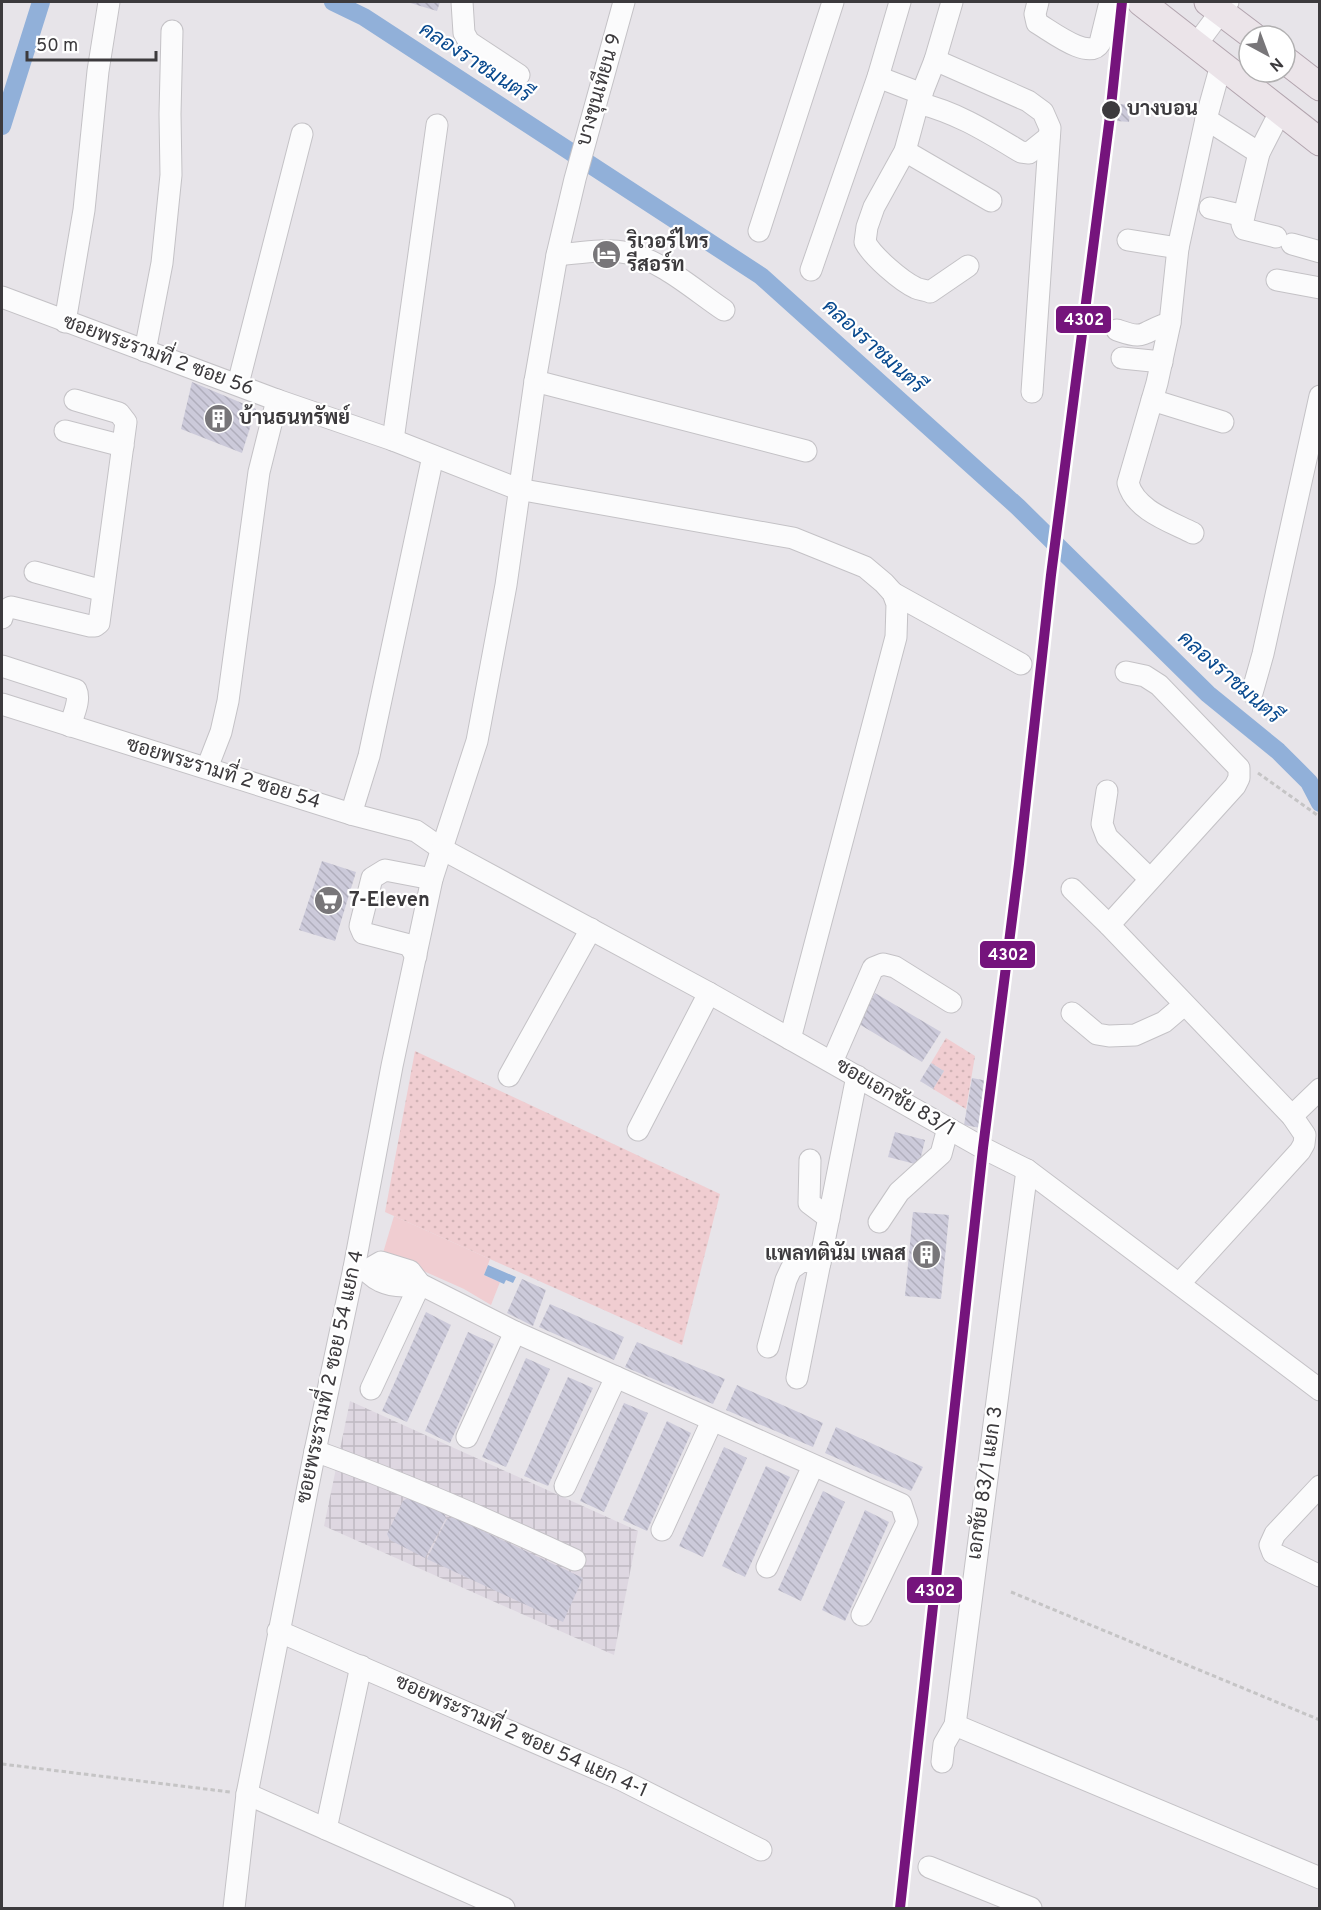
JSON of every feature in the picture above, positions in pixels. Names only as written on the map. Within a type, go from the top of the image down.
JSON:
[{"type":"main road","points":[[1141,2],[1320,142]]},
{"type":"main road","points":[[1219,5],[1240,24]]},
{"type":"main road","points":[[1297,69],[1320,87]]},
{"type":"street","points":[[65,322],[89,170],[98,71],[109,2]]},
{"type":"street","points":[[462,2],[464,33],[469,42],[519,75]]},
{"type":"street","name":"บางขุนเทียน 9","points":[[518,489],[557,255],[575,179],[624,2]]},
{"type":"street","points":[[759,231],[833,2]]},
{"type":"street","points":[[811,270],[878,78],[900,2]]},
{"type":"street","points":[[952,2],[905,152],[874,207],[865,242],[902,278],[915,288],[930,292],[968,266]]},
{"type":"street","points":[[1038,2],[1035,14],[1037,23],[1081,48],[1092,50],[1100,44],[1110,2]]},
{"type":"street","points":[[1196,45],[1219,5]]},
{"type":"street","points":[[145,351],[162,263],[171,175],[172,31]]},
{"type":"street","points":[[935,60],[1028,101],[1043,112],[1050,128],[1032,392]]},
{"type":"street","points":[[1193,533],[1155,515],[1131,494],[1128,483],[1162,362],[1170,323],[1178,248],[1206,119],[1221,65]]},
{"type":"street","points":[[878,78],[972,123],[1021,152],[1029,153],[1049,137]]},
{"type":"street","points":[[1281,110],[1259,153],[1242,224],[1244,229],[1320,252]]},
{"type":"street","points":[[1206,119],[1259,153]]},
{"type":"street","points":[[393,440],[437,125]]},
{"type":"street","points":[[238,384],[302,134]]},
{"type":"street","points":[[905,152],[991,201]]},
{"type":"street","points":[[1210,208],[1244,216]]},
{"type":"street","points":[[1128,240],[1178,248]]},
{"type":"street","points":[[557,255],[591,252],[628,253],[653,262],[724,310]]},
{"type":"street","points":[[1277,280],[1320,288]]},
{"type":"street","name":"ซอยพระรามที่ 2 ซอย 56","points":[[10,300],[277,400],[393,440],[518,489],[793,538],[865,567],[893,593],[1021,664]]},
{"type":"street","points":[[1117,330],[1136,336],[1158,325],[1170,323]]},
{"type":"street","points":[[1122,358],[1162,362]]},
{"type":"street","points":[[535,381],[806,452]]},
{"type":"street","points":[[1252,693],[1263,654],[1320,396]]},
{"type":"street","points":[[2,618],[3,612],[11,607],[95,626],[99,623],[126,422],[122,415],[75,400]]},
{"type":"street","points":[[207,768],[221,732],[228,701],[259,472],[277,400]]},
{"type":"street","points":[[1152,400],[1224,422]]},
{"type":"street","points":[[65,431],[123,446]]},
{"type":"street","points":[[351,814],[369,756],[433,456]]},
{"type":"street","name":"ซอยพระรามที่ 2 ซอย 54 แยก 4","points":[[234,1908],[247,1794],[278,1631],[315,1451],[361,1269],[392,1066],[432,879],[477,741],[506,585],[518,489]]},
{"type":"street","points":[[35,572],[103,591]]},
{"type":"street","points":[[790,1039],[896,637],[897,604],[893,593]]},
{"type":"street","points":[[2,666],[76,690],[78,699],[70,726]]},
{"type":"street","points":[[1109,925],[1235,786],[1239,778],[1239,768],[1159,685],[1145,676],[1126,672]]},
{"type":"street","name":"ซอยพระรามที่ 2 ซอย 54","points":[[2,704],[351,814],[416,831],[442,849]]},
{"type":"street","points":[[1107,791],[1102,824],[1107,837],[1150,879]]},
{"type":"street","name":"ซอยเอกชัย 83/1","points":[[442,849],[710,993],[948,1128],[1027,1170],[1320,1390]]},
{"type":"street","points":[[416,956],[408,945],[363,933],[360,927],[372,878],[378,873],[385,870],[432,879]]},
{"type":"street","points":[[1072,889],[1292,1116],[1305,1136],[1300,1151],[1180,1283]]},
{"type":"street","points":[[509,1076],[591,929]]},
{"type":"street","points":[[832,1062],[873,968],[883,964],[895,968],[951,1002]]},
{"type":"street","points":[[638,1130],[710,993]]},
{"type":"street","points":[[1072,1013],[1097,1034],[1136,1035],[1164,1022],[1184,1005]]},
{"type":"street","points":[[797,1378],[857,1076]]},
{"type":"street","points":[[1292,1116],[1320,1089]]},
{"type":"street","points":[[879,1222],[899,1192],[941,1154],[948,1128]]},
{"type":"street","points":[[810,1160],[809,1203],[829,1218]]},
{"type":"street","name":"เอกชัย 83/1 แยก 3","points":[[942,1762],[944,1744],[955,1725],[1027,1170]]},
{"type":"street","points":[[768,1347],[791,1269],[802,1261],[820,1263]]},
{"type":"street","points":[[361,1269],[378,1281],[404,1287],[420,1284],[515,1332],[901,1504],[906,1522],[862,1615]]},
{"type":"street","points":[[371,1389],[420,1284]]},
{"type":"street","points":[[467,1437],[515,1332]]},
{"type":"street","points":[[565,1486],[616,1377]]},
{"type":"street","points":[[662,1530],[712,1421]]},
{"type":"street","points":[[315,1451],[382,1475],[472,1512],[575,1560]]},
{"type":"street","points":[[767,1567],[813,1466]]},
{"type":"street","points":[[1320,1486],[1275,1534],[1270,1545],[1273,1553],[1320,1576]]},
{"type":"street","name":"ซอยพระรามที่ 2 ซอย 54 แยก 4-1","points":[[278,1631],[622,1780],[761,1850]]},
{"type":"street","points":[[326,1829],[361,1666]]},
{"type":"street","points":[[955,1725],[1320,1878]]},
{"type":"street","points":[[247,1794],[504,1908]]},
{"type":"street","points":[[929,1867],[1031,1908]]},
{"type":"path","points":[[1239,778],[1259,773],[1320,817]]},
{"type":"path","points":[[1011,1592],[1320,1720]]},
{"type":"path","points":[[2,1764],[247,1794]]},
{"type":"shaded area","points":[[946,1038],[975,1056],[966,1109],[933,1089],[944,1071],[931,1063]]},
{"type":"shaded area","points":[[415,1051],[720,1194],[682,1345],[385,1212]]},
{"type":"shaded area","points":[[394,1216],[490,1259],[484,1275],[500,1282],[491,1305],[464,1289],[383,1253]]},
{"type":"shaded area","points":[[350,1401],[638,1531],[614,1655],[324,1526]]},
{"type":"water","points":[[488,1265],[516,1277],[513,1283],[506,1280],[504,1284],[484,1275]]},
{"type":"building","points":[[407,2],[440,2],[437,11]]},
{"type":"building","points":[[1119,104],[1131,105],[1129,122],[1117,121]]},
{"type":"building","name":"บ้านธนทรัพย์","points":[[192,382],[256,409],[242,453],[181,429]]},
{"type":"building","name":"7-Eleven","points":[[322,861],[356,872],[335,941],[299,930]]},
{"type":"building","points":[[875,993],[941,1032],[922,1062],[859,1024]]},
{"type":"building","points":[[931,1063],[944,1071],[933,1089],[920,1081]]},
{"type":"building","points":[[972,1078],[988,1081],[981,1128],[964,1125]]},
{"type":"building","points":[[895,1132],[925,1140],[919,1165],[888,1157]]},
{"type":"building","name":"แพลทตินัม เพลส","points":[[913,1212],[949,1215],[941,1299],[905,1296]]},
{"type":"building","points":[[522,1279],[546,1290],[533,1326],[507,1313]]},
{"type":"building","points":[[550,1304],[624,1337],[614,1360],[539,1327]]},
{"type":"building","points":[[426,1312],[451,1325],[407,1422],[382,1411]]},
{"type":"building","points":[[468,1332],[494,1344],[450,1443],[425,1431]]},
{"type":"building","points":[[637,1342],[725,1379],[713,1404],[625,1367]]},
{"type":"building","points":[[526,1358],[550,1369],[506,1467],[482,1457]]},
{"type":"building","points":[[568,1377],[593,1388],[548,1486],[524,1476]]},
{"type":"building","points":[[737,1385],[823,1423],[813,1447],[726,1410]]},
{"type":"building","points":[[624,1403],[648,1413],[604,1512],[580,1501]]},
{"type":"building","points":[[667,1421],[691,1433],[647,1531],[623,1520]]},
{"type":"building","points":[[836,1427],[923,1467],[911,1491],[825,1453]]},
{"type":"building","points":[[724,1447],[747,1458],[703,1557],[679,1546]]},
{"type":"building","points":[[766,1466],[790,1477],[745,1577],[722,1566]]},
{"type":"building","points":[[823,1491],[845,1502],[801,1601],[778,1590]]},
{"type":"building","points":[[409,1497],[444,1513],[446,1518],[425,1558],[390,1540],[387,1534],[403,1501]]},
{"type":"building","points":[[865,1510],[889,1522],[845,1621],[822,1610]]},
{"type":"building","points":[[453,1517],[583,1578],[563,1622],[427,1559],[447,1519]]},
{"type":"waterway","points":[[2,126],[41,2]]},
{"type":"waterway","name":"คลองราชมนตรี","points":[[333,2],[364,17],[761,276],[1018,507],[1208,694],[1278,751],[1309,782],[1320,803]]},
{"type":"transit line","name":"4302","points":[[900,1908],[983,1148],[1019,864],[1051,575],[1110,116],[1122,2]]},
{"type":"place","name":"บางบอน","points":[[1111,110]]},
{"type":"place","name":"ริเวอร์ไทร รีสอร์ท","points":[[606,254]]},
{"type":"place","name":"บ้านธนทรัพย์","points":[[218,419]]},
{"type":"place","name":"7-Eleven","points":[[328,901]]},
{"type":"place","name":"แพลทตินัม เพลส","points":[[927,1255]]}]
